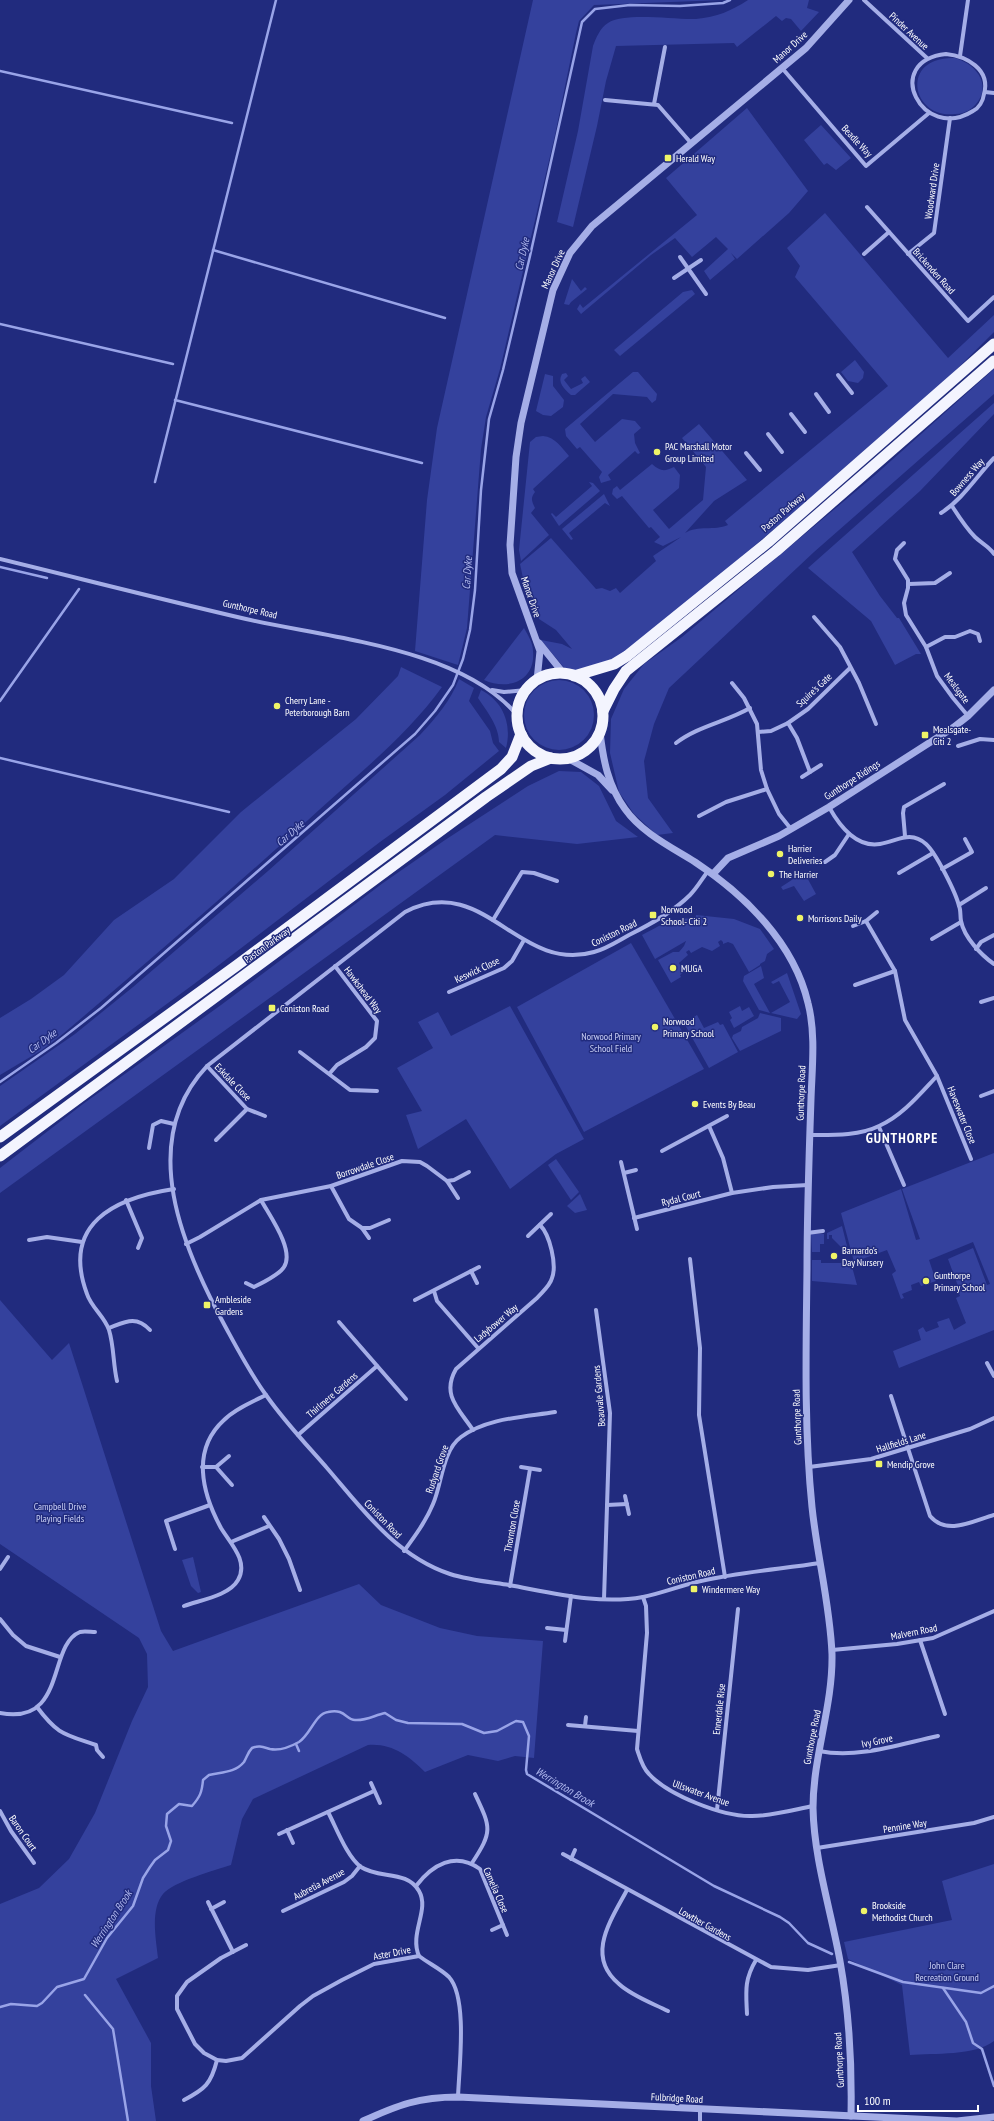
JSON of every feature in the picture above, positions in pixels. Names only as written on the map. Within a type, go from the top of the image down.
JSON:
[{"type":"highway","name":"Paston Parkway","points":[[569,675],[614,664],[627,656],[773,537],[994,344]]},
{"type":"highway","points":[[603,711],[599,698],[591,687],[569,675],[550,674],[536,680],[526,690],[521,699],[517,715],[521,734],[527,744],[536,752],[551,758],[569,758],[588,749],[600,732],[603,711],[614,689],[626,671],[776,551],[994,361]]},
{"type":"highway","name":"Paston Parkway","points":[[0,1137],[46,1102],[236,966],[500,768],[512,757],[521,734]]},
{"type":"highway","name":"Paston Parkway","points":[[0,1156],[486,797],[532,766],[551,758]]},
{"type":"street","name":"Manor Drive","points":[[536,680],[540,651],[512,573],[510,545],[516,457],[521,423],[553,290],[570,253],[592,226],[806,48],[849,0]]},
{"type":"street","name":"Pinder Avenue","points":[[864,0],[927,58]]},
{"type":"street","points":[[960,56],[968,0]]},
{"type":"street","points":[[654,104],[665,47]]},
{"type":"street","points":[[946,54],[960,56],[980,70],[983,75],[985,92],[982,102],[974,111],[965,115],[950,118],[940,117],[929,113],[921,107],[915,98],[913,78],[916,70],[927,58],[946,54]]},
{"type":"street","name":"Beadle Way","points":[[782,68],[866,166],[929,113]]},
{"type":"street","points":[[985,92],[994,93]]},
{"type":"street","points":[[605,100],[658,105],[691,143]]},
{"type":"street","name":"Woodward Drive","points":[[908,254],[934,233],[950,118]]},
{"type":"street","name":"Brickenden Road","points":[[867,207],[968,321],[994,297]]},
{"type":"street","points":[[864,254],[889,232]]},
{"type":"street","points":[[680,257],[706,294]]},
{"type":"street","points":[[674,278],[701,260]]},
{"type":"street","points":[[838,375],[852,393]]},
{"type":"street","points":[[816,394],[829,412]]},
{"type":"street","points":[[792,414],[805,432]]},
{"type":"street","points":[[768,434],[782,452]]},
{"type":"street","points":[[746,453],[760,470]]},
{"type":"street","name":"Bowness Way","points":[[941,513],[952,506],[994,458]]},
{"type":"street","name":"Bowness Way","points":[[952,506],[977,539],[992,546],[994,554]]},
{"type":"street","points":[[904,544],[897,550],[895,559],[907,577],[909,584],[936,583],[950,573]]},
{"type":"street","name":"Gunthorpe Road","points":[[0,559],[246,619],[420,656],[469,677],[491,690],[517,715]]},
{"type":"street","name":"Mealsgate","points":[[909,584],[904,603],[906,615],[926,647],[940,680],[968,716]]},
{"type":"street","points":[[814,617],[836,641],[859,683],[876,724]]},
{"type":"street","points":[[926,647],[942,638],[955,637],[966,632],[974,631],[978,634],[980,641]]},
{"type":"street","name":"Manor Drive","points":[[536,637],[569,675]]},
{"type":"street","name":"Squire's Gate","points":[[758,732],[771,731],[788,723],[808,709],[850,668]]},
{"type":"street","points":[[732,683],[750,708],[757,724],[761,770],[767,789],[779,814],[791,829]]},
{"type":"street","name":"Gunthorpe Road","points":[[491,690],[504,692],[526,690]]},
{"type":"street","name":"Gunthorpe Ridings","points":[[711,873],[728,858],[791,829],[829,807],[968,716],[994,690]]},
{"type":"street","points":[[676,743],[690,733],[720,723],[750,708]]},
{"type":"street","points":[[788,723],[797,738],[810,772]]},
{"type":"street","name":"Gunthorpe Road","points":[[600,732],[604,761],[616,794],[627,813],[655,838],[711,873],[747,902],[758,914],[785,950],[802,983],[811,1020],[806,1354],[809,1467],[832,1650],[829,1698],[814,1777],[813,1806],[817,1848],[841,1965],[848,2032],[851,2116]]},
{"type":"street","points":[[958,746],[980,739],[994,740]]},
{"type":"street","name":"Gunthorpe Road","points":[[569,758],[598,775],[616,794]]},
{"type":"street","points":[[802,777],[821,765]]},
{"type":"street","points":[[905,836],[903,813],[904,807],[944,784]]},
{"type":"street","points":[[699,816],[726,802],[767,789]]},
{"type":"street","points":[[829,807],[849,834],[868,844],[879,844],[905,836],[917,837],[927,845],[942,869],[959,905],[961,922],[976,949],[994,964]]},
{"type":"street","points":[[825,862],[835,855],[849,834]]},
{"type":"street","points":[[942,869],[972,852],[965,839]]},
{"type":"street","points":[[899,873],[933,853]]},
{"type":"street","points":[[493,920],[522,872],[534,873],[557,881]]},
{"type":"street","name":"Coniston Road","points":[[711,873],[677,906],[633,933],[594,952],[566,955],[551,953],[524,940],[477,910],[456,903],[442,902],[415,906],[405,912],[207,1066],[195,1079],[186,1092],[174,1124],[170,1161],[178,1216],[186,1244],[202,1284],[248,1368],[266,1395],[298,1435],[376,1525],[404,1550],[419,1560],[453,1575],[571,1596],[604,1599],[644,1597],[688,1584],[820,1563]]},
{"type":"street","points":[[959,905],[986,888]]},
{"type":"street","points":[[853,926],[866,921],[877,912]]},
{"type":"street","points":[[855,985],[894,971],[866,921]]},
{"type":"street","points":[[932,939],[961,922]]},
{"type":"street","points":[[976,949],[981,942],[994,935]]},
{"type":"street","name":"Keswick Close","points":[[449,992],[504,968],[512,961],[524,940]]},
{"type":"street","name":"Hawkshead Way","points":[[330,1074],[337,1065],[366,1047],[375,1038],[377,1021],[335,966]]},
{"type":"street","name":"Haveswater Close","points":[[894,971],[900,989],[902,1012],[914,1037],[937,1076],[971,1159]]},
{"type":"street","points":[[981,1002],[994,998]]},
{"type":"street","points":[[300,1052],[350,1090],[377,1091]]},
{"type":"street","name":"Eskdale Close","points":[[207,1066],[248,1109],[266,1116]]},
{"type":"street","name":"Haveswater Close","points":[[810,1135],[839,1135],[879,1127],[916,1099],[937,1076]]},
{"type":"street","points":[[981,1096],[994,1091]]},
{"type":"street","name":"Eskdale Close","points":[[216,1140],[248,1109]]},
{"type":"street","points":[[662,1151],[726,1116]]},
{"type":"street","points":[[149,1148],[153,1125],[160,1121],[174,1124]]},
{"type":"street","points":[[709,1126],[723,1158],[732,1193]]},
{"type":"street","points":[[879,1127],[904,1185]]},
{"type":"street","name":"Borrowdale Close","points":[[186,1244],[261,1200],[331,1186],[402,1161],[420,1162],[446,1181],[458,1198]]},
{"type":"street","points":[[621,1162],[637,1230]]},
{"type":"street","points":[[624,1173],[636,1170]]},
{"type":"street","points":[[446,1181],[454,1180],[469,1172]]},
{"type":"street","name":"Rydal Court","points":[[634,1218],[732,1193],[773,1187],[808,1185]]},
{"type":"street","name":"Borrowdale Close","points":[[331,1186],[350,1219],[362,1228],[369,1238]]},
{"type":"street","points":[[117,1381],[108,1328],[85,1288],[80,1267],[79,1254],[82,1242],[98,1221],[109,1210],[126,1200],[148,1193],[174,1189]]},
{"type":"street","points":[[126,1200],[142,1238],[138,1248]]},
{"type":"street","points":[[246,1283],[254,1287],[284,1267],[288,1258],[287,1248],[261,1200]]},
{"type":"street","points":[[528,1236],[551,1214]]},
{"type":"street","points":[[362,1228],[370,1228],[389,1220]]},
{"type":"street","name":"Ladybower Way","points":[[473,1430],[452,1399],[449,1385],[456,1369],[478,1348],[537,1298],[552,1278],[553,1270],[549,1238],[546,1230],[540,1225]]},
{"type":"street","points":[[807,1233],[823,1232]]},
{"type":"street","points":[[29,1240],[46,1237],[82,1242]]},
{"type":"street","points":[[690,1259],[700,1348],[699,1415],[725,1577]]},
{"type":"street","points":[[415,1300],[479,1267]]},
{"type":"street","points":[[471,1271],[477,1283]]},
{"type":"street","points":[[434,1291],[438,1301],[478,1348]]},
{"type":"street","name":"Beauvale Gardens","points":[[596,1310],[610,1413],[604,1599]]},
{"type":"street","points":[[108,1328],[132,1320],[144,1323],[150,1330]]},
{"type":"street","points":[[339,1322],[406,1399]]},
{"type":"street","points":[[987,1363],[994,1376]]},
{"type":"street","name":"Thirlmere Gardens","points":[[298,1435],[377,1366]]},
{"type":"street","points":[[184,1606],[222,1593],[231,1588],[238,1580],[241,1568],[239,1556],[221,1528],[210,1505],[202,1479],[202,1467],[206,1445],[214,1431],[224,1419],[266,1395]]},
{"type":"street","points":[[891,1396],[930,1516],[939,1525],[953,1527],[994,1514]]},
{"type":"street","name":"Rudyard Grove","points":[[404,1550],[428,1517],[453,1445],[460,1438],[473,1430],[496,1421],[555,1412]]},
{"type":"street","name":"Hallfields Lane","points":[[809,1467],[871,1459],[970,1429],[994,1418]]},
{"type":"street","points":[[202,1467],[216,1466],[229,1456]]},
{"type":"street","points":[[216,1466],[232,1485]]},
{"type":"street","points":[[521,1467],[540,1470]]},
{"type":"street","name":"Thornton Close","points":[[510,1586],[530,1469]]},
{"type":"street","points":[[625,1496],[629,1514]]},
{"type":"street","points":[[608,1505],[627,1504]]},
{"type":"street","points":[[175,1549],[166,1521],[210,1505]]},
{"type":"street","points":[[264,1516],[269,1526],[279,1539],[289,1559],[300,1590]]},
{"type":"street","points":[[231,1542],[269,1526]]},
{"type":"street","points":[[0,1569],[8,1557]]},
{"type":"street","points":[[565,1642],[571,1596]]},
{"type":"street","name":"Ullswater Avenue","points":[[644,1597],[646,1606],[647,1633],[637,1749],[641,1762],[648,1773],[666,1789],[717,1810],[751,1816],[813,1806]]},
{"type":"street","name":"Ennerdale Rise","points":[[717,1810],[738,1609]]},
{"type":"street","name":"Malvern Road","points":[[832,1650],[898,1644],[920,1640],[945,1633],[994,1611]]},
{"type":"street","points":[[0,1619],[13,1635],[26,1646],[60,1657]]},
{"type":"street","points":[[547,1628],[566,1630]]},
{"type":"street","points":[[0,1713],[11,1715],[37,1707],[48,1694],[56,1676],[60,1657],[70,1640],[80,1632],[95,1632]]},
{"type":"street","points":[[920,1640],[945,1714]]},
{"type":"street","points":[[37,1707],[50,1725],[59,1732],[96,1745],[97,1750],[103,1757]]},
{"type":"street","points":[[585,1726],[586,1717]]},
{"type":"street","points":[[568,1725],[638,1731]]},
{"type":"street","name":"Ivy Grove","points":[[819,1751],[834,1754],[850,1754],[938,1736]]},
{"type":"street","points":[[371,1783],[380,1803]]},
{"type":"street","points":[[279,1834],[374,1792]]},
{"type":"street","name":"Camelia Close","points":[[472,1863],[485,1843],[488,1832],[486,1819],[475,1794]]},
{"type":"street","name":"Baron Court","points":[[0,1811],[8,1826],[34,1862]]},
{"type":"street","name":"Aubretia Avenue","points":[[328,1812],[350,1854],[360,1866],[374,1873],[406,1879],[416,1886]]},
{"type":"street","name":"Pennine Way","points":[[817,1848],[974,1823],[994,1817]]},
{"type":"street","points":[[287,1830],[293,1843]]},
{"type":"street","points":[[570,1859],[575,1850]]},
{"type":"street","name":"Lowther Gardens","points":[[563,1854],[771,1967],[792,1970],[808,1970],[841,1965]]},
{"type":"street","name":"Camelia Close","points":[[416,1886],[431,1869],[444,1862],[466,1861],[472,1863],[480,1869],[507,1935]]},
{"type":"street","name":"Aubretia Avenue","points":[[283,1911],[344,1882],[352,1876],[360,1866]]},
{"type":"street","points":[[416,1886],[422,1901],[422,1909],[415,1934],[415,1948],[419,1956]]},
{"type":"street","points":[[627,1890],[609,1922],[603,1939],[601,1947],[604,1962],[610,1975],[619,1985],[668,2011]]},
{"type":"street","points":[[208,1902],[233,1952]]},
{"type":"street","points":[[211,1908],[224,1902]]},
{"type":"street","name":"Camelia Close","points":[[492,1930],[503,1926]]},
{"type":"street","points":[[184,2100],[202,2090],[208,2083],[213,2076],[217,2060],[204,2053],[195,2044],[177,2009],[177,1996],[187,1982],[246,1945]]},
{"type":"street","name":"Aster Drive","points":[[217,2060],[226,2061],[242,2058],[309,1999],[342,1980],[374,1964],[419,1956],[449,1977],[456,1987],[461,2006],[458,2097]]},
{"type":"street","points":[[747,2014],[747,1978],[756,1960]]},
{"type":"street","name":"Fulbridge Road","points":[[363,2121],[395,2106],[435,2097],[851,2116],[869,2119],[957,2120],[994,2117]]},
{"type":"street","points":[[700,2109],[700,2121]]},
{"type":"green space","points":[[533,0],[723,0],[594,5],[579,21],[555,135],[500,369],[486,417],[481,449],[467,628],[458,665],[415,651],[427,500],[437,428]]},
{"type":"green space","points":[[748,0],[809,0],[807,8],[819,12],[801,31],[791,19],[786,18],[782,21],[776,16],[737,47],[734,43],[616,46],[606,81],[573,227],[557,222],[578,131],[593,46],[601,30],[608,23],[626,18],[650,17],[696,19],[711,17],[730,10]]},
{"type":"green space","points":[[955,58],[964,61],[977,72],[981,78],[983,86],[982,93],[979,101],[966,112],[957,114],[940,113],[929,107],[921,98],[918,87],[919,76],[925,67],[937,60]]},
{"type":"green space","points":[[747,108],[808,191],[789,213],[737,259],[731,253],[735,259],[710,280],[704,271],[728,249],[716,237],[692,257],[675,238],[651,255],[581,314],[577,309],[580,304],[583,308],[697,215],[666,178]]},
{"type":"green space","points":[[821,125],[851,158],[836,170],[827,163],[824,165],[804,140]]},
{"type":"green space","points":[[825,213],[948,358],[994,315],[994,332],[931,395],[699,593],[618,658],[576,671],[566,670],[541,640],[562,644],[572,649],[556,630],[539,619],[523,578],[520,564],[551,538],[596,589],[602,588],[610,591],[616,588],[620,593],[656,561],[653,556],[681,537],[663,546],[654,542],[660,537],[651,527],[649,528],[622,496],[617,499],[612,494],[613,489],[617,486],[620,490],[652,464],[662,470],[667,470],[674,467],[680,475],[679,488],[653,510],[669,529],[703,500],[706,467],[682,438],[699,424],[747,480],[714,501],[685,533],[695,529],[723,527],[728,525],[725,521],[888,386],[795,277],[800,266],[787,248]]},
{"type":"green space","points":[[572,279],[581,291],[585,287],[587,289],[569,305],[564,304]]},
{"type":"green space","points":[[692,290],[695,294],[620,356],[614,350],[683,292]]},
{"type":"green space","points":[[855,360],[864,372],[863,378],[858,383],[848,381],[841,372]]},
{"type":"green space","points":[[994,369],[994,394],[814,552],[669,688],[654,724],[644,761],[648,798],[673,833],[657,835],[634,814],[619,792],[610,753],[611,719],[624,689],[644,664],[682,637],[874,476]]},
{"type":"green space","points":[[633,372],[638,372],[657,394],[656,400],[652,403],[647,397],[613,394],[580,424],[595,442],[622,419],[635,421],[641,428],[634,434],[635,443],[640,453],[638,454],[635,451],[608,475],[611,480],[601,483],[599,477],[602,472],[580,447],[577,449],[566,436],[565,429]]},
{"type":"green space","points":[[566,373],[568,376],[564,380],[571,389],[583,383],[581,379],[585,376],[590,382],[575,395],[571,395],[564,388],[560,380],[562,374]]},
{"type":"green space","points":[[545,374],[553,376],[553,386],[564,400],[563,407],[551,416],[543,415],[536,411]]},
{"type":"green space","points":[[994,403],[994,414],[920,491],[852,552],[880,596],[897,618],[899,618],[921,654],[916,654],[895,665],[871,621],[808,568]]},
{"type":"green space","points":[[543,436],[554,440],[569,456],[533,489],[535,492],[532,496],[532,500],[535,508],[531,513],[549,535],[521,561],[519,550],[530,442],[536,437]]},
{"type":"green space","points":[[589,482],[593,483],[600,491],[559,526],[551,514],[552,513],[556,517],[592,486]]},
{"type":"green space","points":[[604,494],[610,506],[605,503],[569,533],[573,539],[571,540],[562,529]]},
{"type":"green space","points":[[524,628],[529,636],[533,648],[533,661],[530,670],[519,681],[511,684],[493,683],[484,680]]},
{"type":"green space","points":[[401,667],[442,687],[414,721],[368,766],[225,895],[64,1033],[42,1050],[0,1075],[0,1018],[31,999],[64,975],[114,920],[174,879],[241,812],[356,719],[398,676]]},
{"type":"green space","points":[[459,679],[474,688],[469,701],[490,731],[493,743],[499,751],[445,795],[380,842],[194,984],[0,1126],[0,1086],[75,1034],[133,987],[268,871],[420,735],[432,722],[452,694]]},
{"type":"green space","points":[[559,680],[572,683],[584,690],[591,702],[594,715],[591,728],[584,740],[572,747],[559,750],[546,747],[534,740],[527,728],[524,715],[527,702],[534,690],[546,683]]},
{"type":"green space","points":[[481,690],[489,695],[501,708],[507,723],[508,731],[506,748],[499,742],[497,730],[478,698]]},
{"type":"green space","points":[[559,771],[581,772],[599,786],[616,821],[638,837],[577,844],[495,835],[0,1193],[0,1168],[83,1104],[221,1005],[383,883],[445,840],[528,786]]},
{"type":"green space","points":[[804,872],[816,894],[804,901],[794,886],[783,890],[781,887]]},
{"type":"green space","points":[[696,915],[734,919],[760,929],[774,949],[767,954],[765,961],[749,972],[733,944],[728,942],[723,944],[721,940],[718,942],[720,946],[712,951],[702,947],[691,953],[689,950],[686,952],[688,955],[679,963],[684,972],[680,975],[681,977],[671,983],[658,960],[673,952],[679,952],[686,941],[655,959],[642,935],[673,920],[687,918],[694,919],[695,923]]},
{"type":"green space","name":"Norwood Primary School Field","points":[[631,943],[704,1069],[584,1132],[517,1007]]},
{"type":"green space","points":[[761,966],[764,978],[754,984],[770,1013],[759,1010],[743,981],[744,976]]},
{"type":"green space","points":[[787,973],[801,1014],[797,1019],[771,1013],[790,1002],[779,981],[773,984],[771,982]]},
{"type":"green space","points":[[510,1006],[584,1139],[556,1154],[510,1189],[466,1119],[418,1149],[406,1115],[422,1111],[397,1068],[433,1048],[418,1022],[438,1012],[451,1036]]},
{"type":"green space","points":[[740,1006],[742,1011],[749,1007],[754,1016],[734,1028],[730,1020],[732,1018],[729,1012]]},
{"type":"green space","points":[[760,1013],[781,1018],[781,1031],[740,1051],[732,1038],[733,1035],[741,1031],[742,1027],[758,1018]]},
{"type":"green space","points":[[697,1015],[704,1028],[718,1022],[720,1025],[723,1024],[738,1052],[709,1068],[684,1023]]},
{"type":"green space","name":"Gunthorpe Primary School","points":[[994,1153],[994,1330],[899,1368],[893,1351],[921,1340],[918,1330],[923,1327],[926,1332],[939,1327],[937,1322],[949,1318],[954,1330],[966,1323],[956,1298],[960,1296],[958,1286],[948,1259],[973,1248],[987,1285],[990,1284],[973,1242],[929,1260],[936,1281],[921,1286],[919,1282],[911,1285],[912,1290],[902,1294],[904,1298],[901,1299],[892,1274],[896,1271],[887,1250],[854,1262],[841,1213],[901,1189],[916,1240],[920,1239],[902,1189]]},
{"type":"green space","points":[[556,1159],[579,1192],[571,1200],[548,1165]]},
{"type":"green space","points":[[580,1194],[587,1210],[575,1213],[567,1206]]},
{"type":"green space","points":[[842,1226],[848,1250],[844,1250],[832,1238],[832,1235],[829,1235],[829,1239],[827,1239],[827,1233]]},
{"type":"green space","points":[[811,1234],[824,1234],[824,1244],[820,1244],[820,1252],[812,1252]]},
{"type":"green space","points":[[812,1260],[821,1260],[821,1263],[851,1263],[857,1285],[812,1281]]},
{"type":"green space","name":"Campbell Drive Playing Fields","points":[[0,1300],[52,1360],[69,1343],[161,1631],[173,1651],[359,1584],[381,1605],[440,1628],[477,1636],[543,1641],[534,1758],[515,1756],[498,1761],[468,1755],[425,1772],[413,1761],[392,1748],[368,1745],[253,1799],[242,1819],[231,1865],[185,1881],[163,1894],[156,1908],[155,1916],[155,1934],[158,1958],[116,1979],[151,2043],[151,2086],[156,2121],[0,2121],[0,1904],[39,1888],[69,1859],[95,1813],[132,1721],[148,1687],[147,1654],[139,1638],[0,1544]]},
{"type":"green space","points":[[193,1557],[201,1592],[198,1593],[191,1586],[182,1560]]},
{"type":"green space","name":"John Clare Recreation Ground","points":[[994,1864],[994,2041],[986,2046],[976,2049],[954,2053],[910,2055],[902,1985],[848,1959],[844,1942],[952,1920],[942,1881]]},
{"type":"waterway","points":[[155,482],[276,0]]},
{"type":"waterway","name":"Car Dyke","points":[[0,1082],[56,1043],[101,1008],[415,734],[435,711],[453,685],[463,659],[470,630],[475,590],[481,490],[489,419],[503,370],[530,256],[582,22],[595,9],[630,5],[680,6],[723,3],[730,0]]},
{"type":"waterway","points":[[0,71],[232,123]]},
{"type":"waterway","points":[[213,250],[445,318]]},
{"type":"waterway","points":[[0,324],[173,364]]},
{"type":"waterway","points":[[175,400],[422,463]]},
{"type":"waterway","points":[[0,567],[47,578]]},
{"type":"waterway","points":[[0,701],[79,589]]},
{"type":"waterway","points":[[0,758],[229,812]]},
{"type":"waterway","name":"Werrington Brook","points":[[0,2007],[11,2004],[37,2006],[42,2003],[57,1987],[84,1979],[107,1938],[133,1906],[143,1878],[150,1867],[155,1860],[168,1850],[171,1841],[166,1826],[167,1814],[179,1804],[192,1806],[200,1794],[203,1780],[209,1775],[228,1772],[240,1766],[254,1747],[259,1746],[277,1749],[296,1744],[307,1734],[320,1716],[334,1711],[342,1713],[355,1720],[367,1719],[385,1713],[396,1720],[408,1723],[462,1724],[484,1733],[497,1731],[516,1721],[523,1722],[529,1736],[526,1770],[527,1774],[714,1886],[780,1917],[789,1923],[808,1943],[832,1954]]},
{"type":"waterway","points":[[296,1744],[299,1751]]},
{"type":"waterway","name":"Werrington Brook","points":[[849,1962],[903,1982],[981,1993],[994,1986]]},
{"type":"waterway","name":"Werrington Brook","points":[[943,1988],[966,2022],[973,2043],[982,2049],[994,2086]]},
{"type":"waterway","points":[[85,1995],[113,2029],[128,2121]]},
{"type":"place","name":"Herald Way","points":[[668,158]]},
{"type":"place","name":"PAC Marshall Motor Group Limited","points":[[657,452]]},
{"type":"place","name":"Cherry Lane - Peterborough Barn","points":[[277,706]]},
{"type":"place","name":"Mealsgate- Citi 2","points":[[925,735]]},
{"type":"place","name":"Harrier Deliveries","points":[[780,854]]},
{"type":"place","name":"The Harrier","points":[[771,874]]},
{"type":"place","name":"Norwood School- Citi 2","points":[[653,915]]},
{"type":"place","name":"Morrisons Daily","points":[[800,918]]},
{"type":"place","name":"MUGA","points":[[673,968]]},
{"type":"place","name":"Coniston Road","points":[[272,1008]]},
{"type":"place","name":"Norwood Primary School","points":[[655,1027]]},
{"type":"place","name":"Events By Beau","points":[[695,1104]]},
{"type":"place","name":"Barnardo's Day Nursery","points":[[834,1256]]},
{"type":"place","name":"Gunthorpe Primary School","points":[[926,1281]]},
{"type":"place","name":"Ambleside Gardens","points":[[207,1305]]},
{"type":"place","name":"Mendip Grove","points":[[879,1464]]},
{"type":"place","name":"Windermere Way","points":[[694,1589]]},
{"type":"place","name":"Brookside Methodist Church","points":[[864,1911]]},
{"type":"district","name":"GUNTHORPE","points":[[902,1138]]}]
